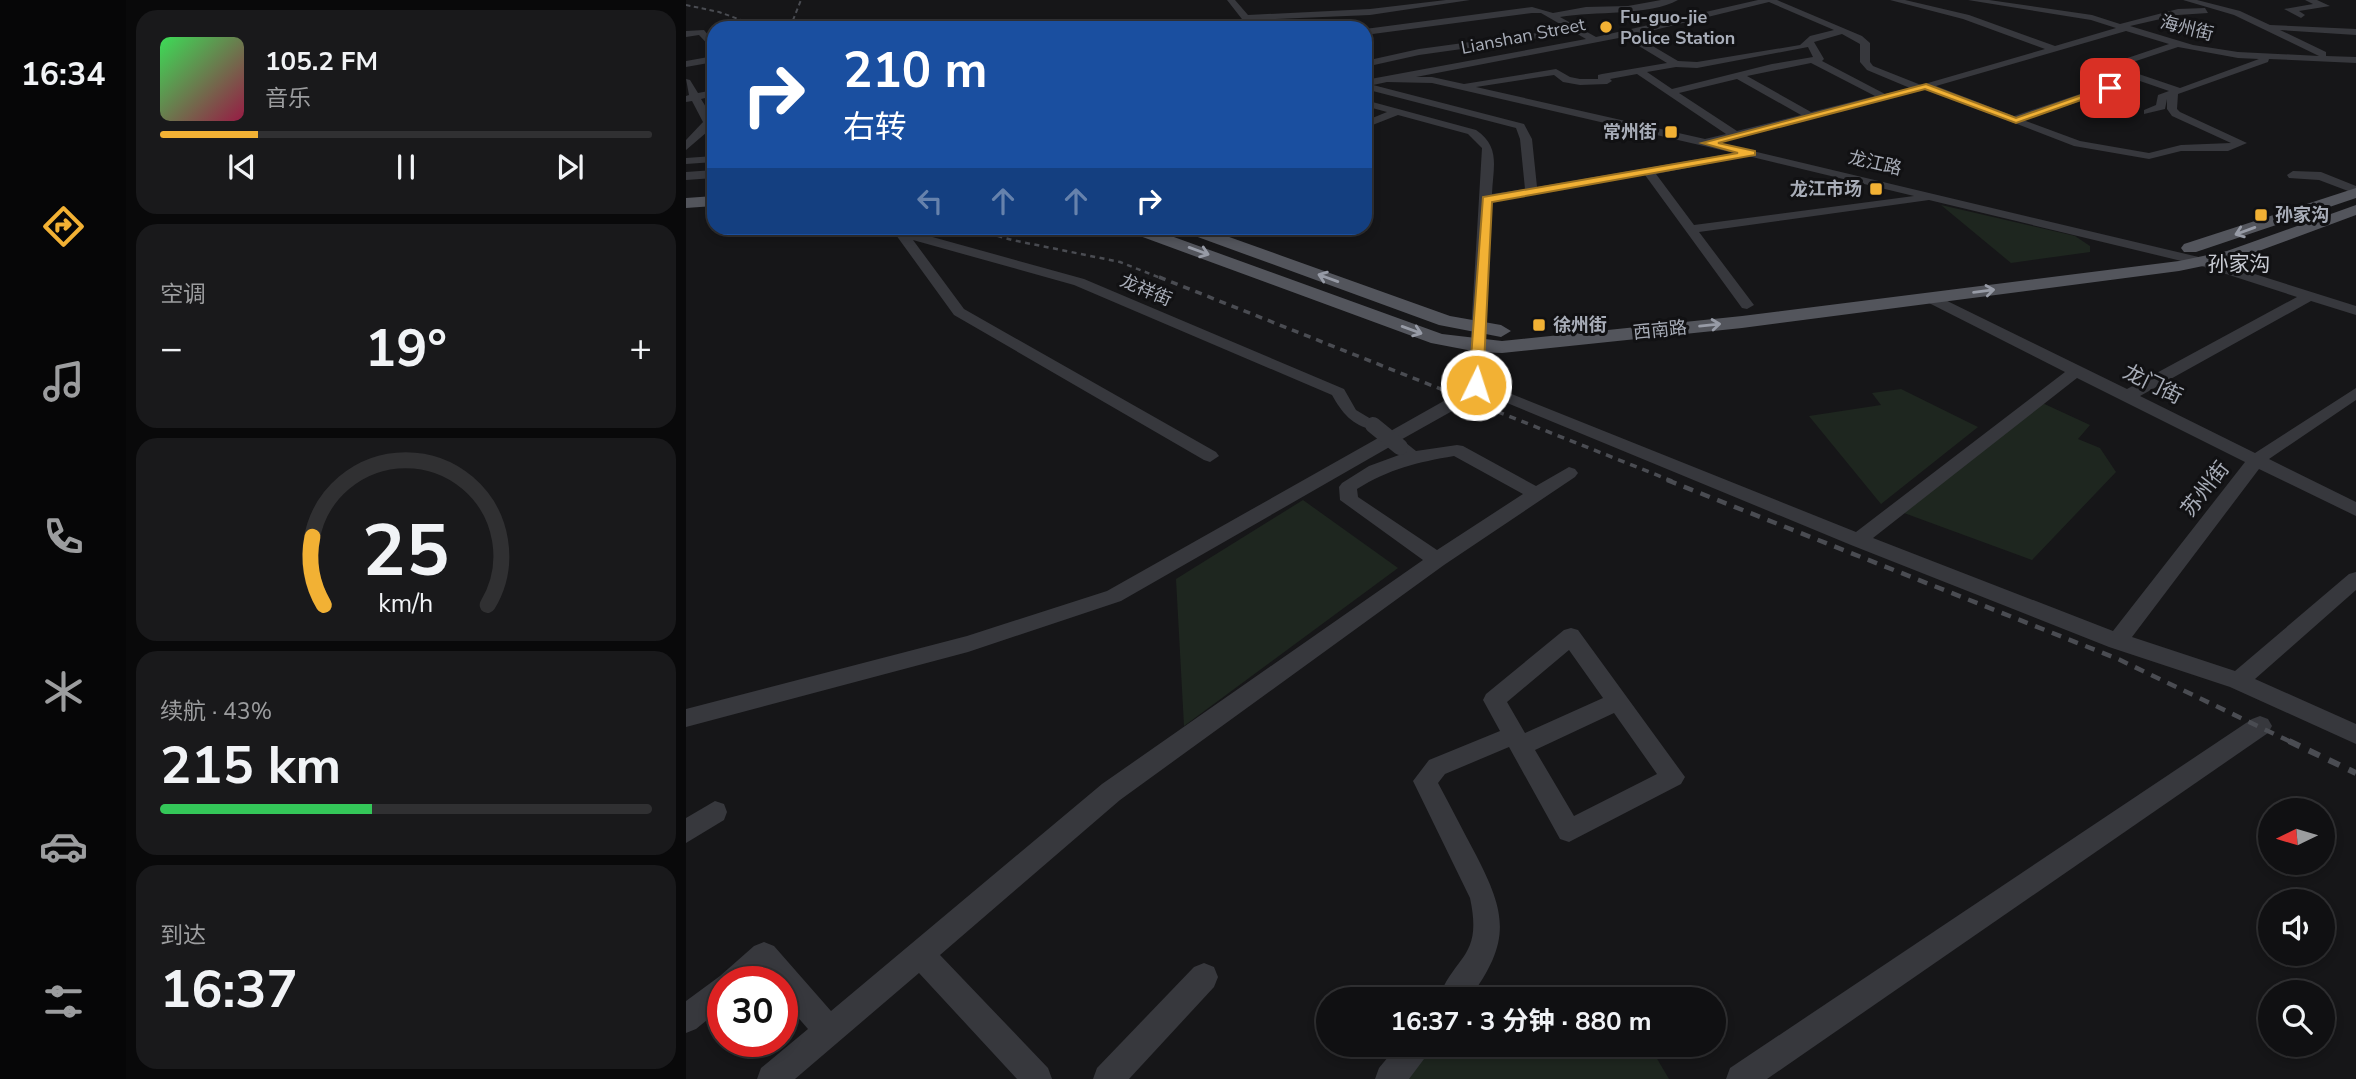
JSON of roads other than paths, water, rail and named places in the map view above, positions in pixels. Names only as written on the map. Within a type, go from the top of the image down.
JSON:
[{"type":"main road","points":[[686,194],[707,192]]},
{"type":"main road","points":[[1753,313],[1910,285],[2166,253],[2207,244],[2356,192]]},
{"type":"main road","points":[[686,203],[707,202]]},
{"type":"main road","name":"西南路","points":[[1154,235],[1438,339],[1479,338],[1502,347],[1753,313],[1927,299],[2202,262],[2259,246],[2356,210]]},
{"type":"main road","points":[[1209,235],[1446,321],[1479,338]]},
{"type":"main road","points":[[1910,285],[1927,299]]},
{"type":"street","points":[[1231,0],[1247,21]]},
{"type":"street","points":[[1245,18],[1370,12],[1466,0]]},
{"type":"street","points":[[1526,0],[1594,40]]},
{"type":"street","points":[[1372,31],[1516,10],[1547,13],[1628,9],[1674,0]]},
{"type":"street","points":[[1769,0],[1866,43],[1865,62],[1870,68],[2078,144],[2149,156],[2181,148],[2228,148],[2241,143],[2176,114],[2172,109],[2176,92]]},
{"type":"street","name":"Lianshan Street","points":[[1434,75],[1496,58],[1626,34],[1769,0]]},
{"type":"street","points":[[1894,0],[1966,17],[2055,49]]},
{"type":"street","name":"海州街","points":[[1972,0],[2092,19],[2178,44],[2238,55],[2356,60]]},
{"type":"street","points":[[2036,9],[2036,3],[2046,0]]},
{"type":"street","points":[[2187,0],[2223,10],[2334,59]]},
{"type":"street","points":[[2301,15],[2288,9],[2326,6],[2309,0]]},
{"type":"street","points":[[1706,143],[1923,87],[2178,12],[2223,10]]},
{"type":"street","points":[[2267,28],[2356,32]]},
{"type":"street","points":[[1458,86],[1556,72],[1563,79],[1607,81],[1602,77],[1675,64],[1697,65],[1803,47],[1813,38],[1843,31]]},
{"type":"street","points":[[686,34],[701,32],[707,39]]},
{"type":"street","points":[[1626,34],[1675,64]]},
{"type":"street","points":[[1372,62],[1409,54],[1544,35]]},
{"type":"street","points":[[1671,92],[1819,59],[1813,45],[1807,44]]},
{"type":"street","points":[[2016,121],[2110,88],[2108,83],[2089,74],[2178,44]]},
{"type":"street","points":[[1476,45],[1496,58]]},
{"type":"street","points":[[2148,112],[2161,107],[2162,97],[2274,56]]},
{"type":"street","points":[[686,64],[707,60]]},
{"type":"street","points":[[1812,60],[1884,97]]},
{"type":"street","points":[[2108,67],[2176,92]]},
{"type":"street","points":[[1639,71],[1735,135]]},
{"type":"street","name":"龙江路","points":[[1372,82],[1434,75],[1458,86],[1751,153],[2202,262],[2356,311]]},
{"type":"street","points":[[1740,76],[1810,116]]},
{"type":"street","points":[[686,82],[691,98],[707,118]]},
{"type":"street","points":[[1372,86],[1520,126],[1526,139],[1531,192]]},
{"type":"street","points":[[686,719],[968,644],[1114,596],[1448,406],[1476,385],[1488,148],[1482,139],[1472,132],[1372,105]]},
{"type":"street","points":[[1372,122],[1397,112]]},
{"type":"street","points":[[686,126],[707,122]]},
{"type":"street","points":[[686,147],[707,125]]},
{"type":"street","points":[[1487,199],[1649,173],[1751,153]]},
{"type":"street","points":[[686,161],[707,160]]},
{"type":"street","points":[[1649,173],[1753,313]]},
{"type":"street","points":[[686,176],[707,174]]},
{"type":"street","points":[[2293,175],[2321,176],[2356,192]]},
{"type":"street","points":[[1691,229],[1937,197]]},
{"type":"street","points":[[903,235],[959,312],[1210,456]]},
{"type":"street","name":"龙祥街","points":[[912,235],[1079,282],[1338,393],[1350,413],[1373,425],[1406,452]]},
{"type":"street","points":[[2127,396],[2310,296]]},
{"type":"street","name":"龙门街","points":[[1927,299],[2356,510]]},
{"type":"street","points":[[1858,540],[2076,370]]},
{"type":"street","points":[[1476,385],[2117,642],[2238,681],[2356,734]]},
{"type":"street","name":"苏州街","points":[[2117,642],[2256,460],[2356,393]]},
{"type":"street","points":[[1437,559],[1349,500],[1348,486],[1406,452],[1457,450],[1537,494]]},
{"type":"street","points":[[772,1079],[1111,792],[1437,559],[1569,473]]},
{"type":"street","points":[[2238,681],[2356,579]]},
{"type":"street","points":[[1571,636],[1616,702],[1673,777],[1569,831],[1517,741],[1493,700],[1571,636]]},
{"type":"street","points":[[1461,987],[1476,967],[1488,937],[1488,915],[1483,896],[1425,781],[1437,767],[1517,741],[1616,702]]},
{"type":"street","points":[[1741,1079],[2260,726]]},
{"type":"street","points":[[686,832],[715,812]]},
{"type":"street","points":[[921,955],[1037,1079]]},
{"type":"street","points":[[752,966],[764,956],[773,966]]},
{"type":"street","points":[[1108,1079],[1203,977]]},
{"type":"street","points":[[798,995],[829,1031]]},
{"type":"street","points":[[686,1019],[707,1002]]},
{"type":"street","points":[[1390,1079],[1407,1057]]},
{"type":"railway","points":[[793,21],[801,0]]},
{"type":"railway","points":[[686,5],[744,21]]},
{"type":"railway","points":[[994,235],[1120,262],[1163,279]]},
{"type":"railway","points":[[1159,277],[1672,481]]},
{"type":"railway","points":[[1667,480],[2118,659],[2293,743]]},
{"type":"railway","points":[[2289,741],[2356,773]]},
{"type":"place","name":"Fu-guo-jie Police Station","points":[[1606,27]]},
{"type":"place","name":"常州街","points":[[1671,132]]},
{"type":"place","name":"龙江市场","points":[[1876,189]]},
{"type":"place","name":"孙家沟","points":[[2261,215]]},
{"type":"place","name":"徐州街","points":[[1539,325]]},
{"type":"district","name":"孙家沟","points":[[2239,264]]}]
